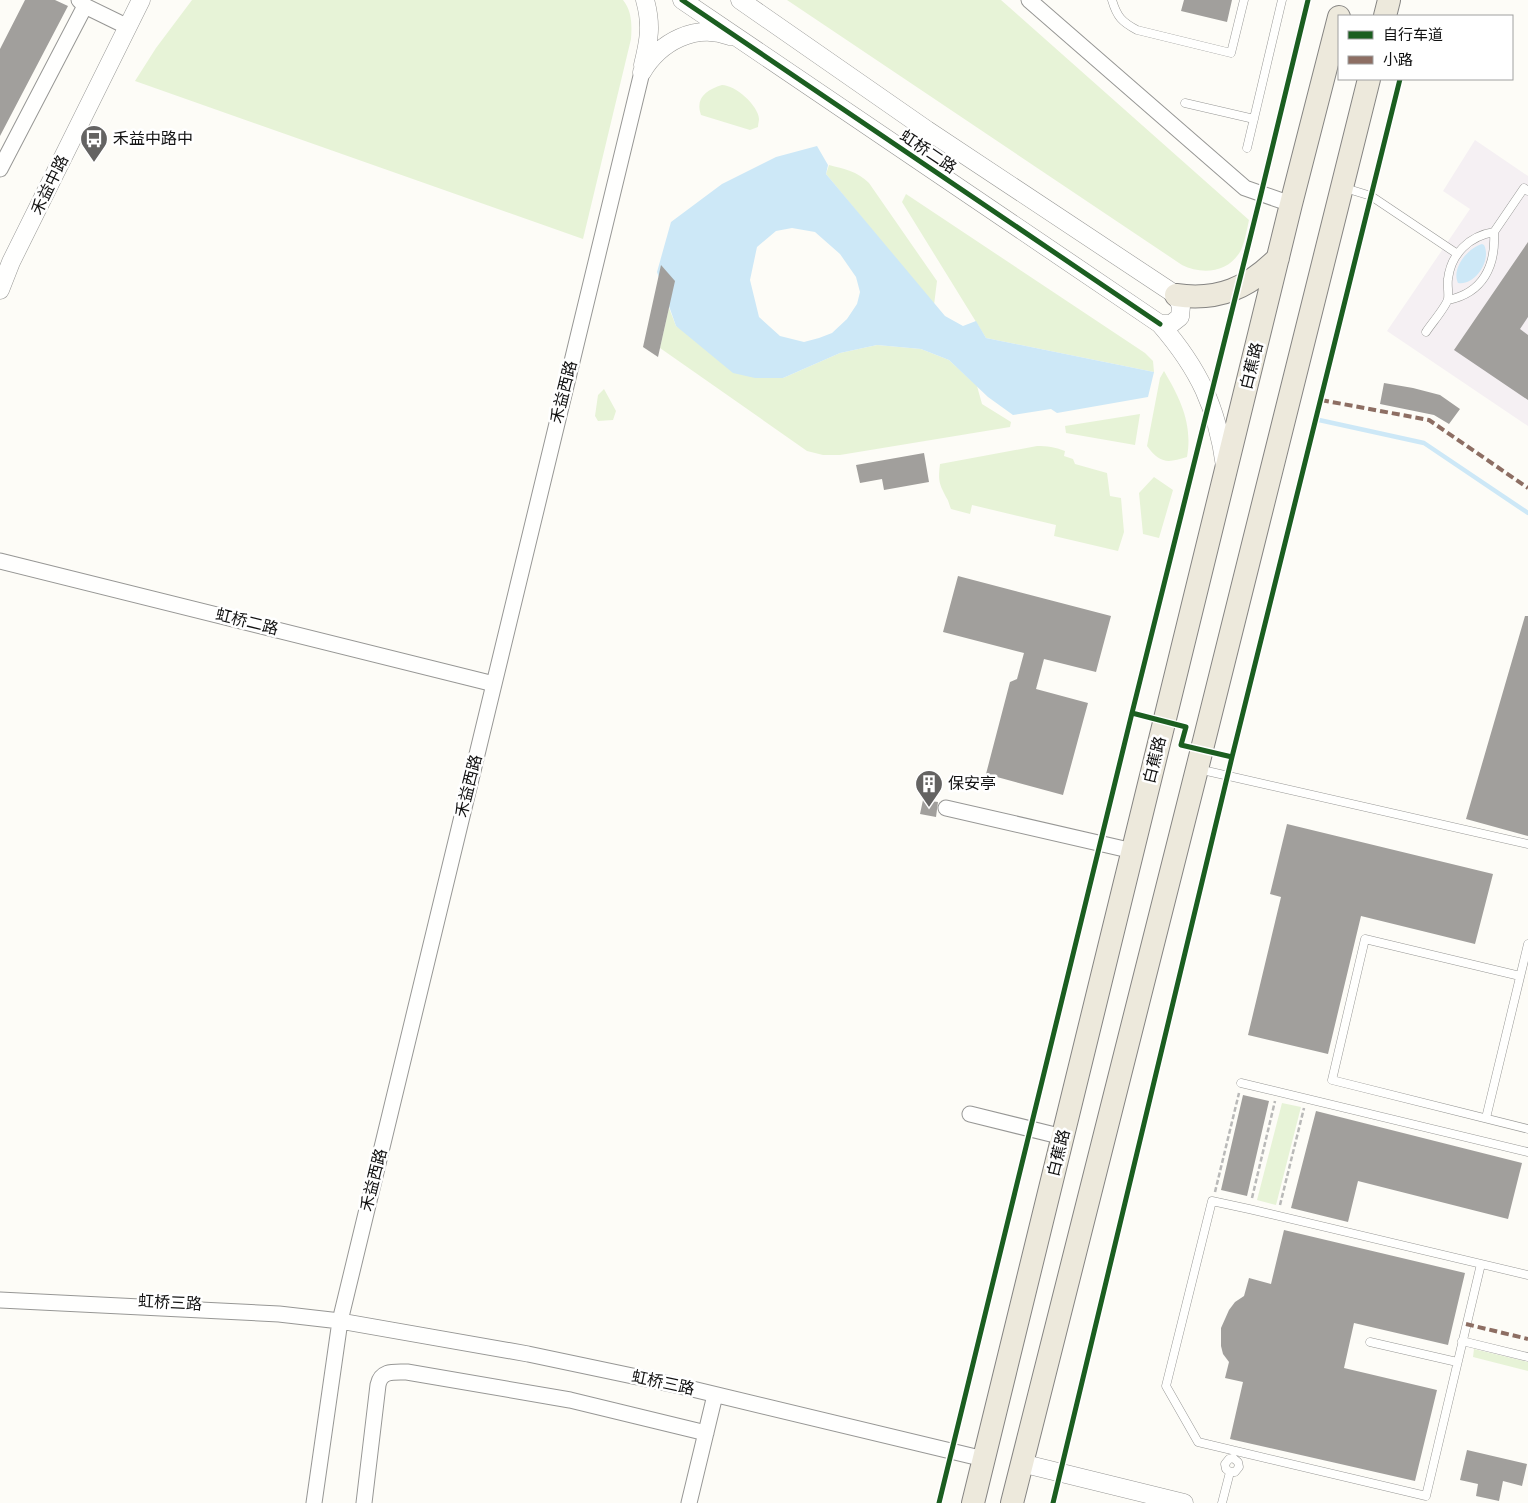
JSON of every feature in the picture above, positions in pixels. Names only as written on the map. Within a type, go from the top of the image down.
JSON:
[{"type":"main road","name":"白蕉路","points":[[1340,15],[1344,0]]},
{"type":"main road","points":[[1384,15],[1388,0]]},
{"type":"main road","name":"白蕉路","points":[[973,1503],[1278,258],[1338,21]]},
{"type":"main road","points":[[1012,1503],[1369,80]]},
{"type":"main road","points":[[1176,295],[1203,297],[1231,292],[1256,277],[1278,258]]},
{"type":"street","name":"禾益中路","points":[[0,290],[16,253],[141,0]]},
{"type":"street","points":[[642,72],[649,42],[650,26],[645,0]]},
{"type":"street","name":"虹桥二路","points":[[682,0],[1160,324],[1186,356],[1206,392],[1219,432],[1226,472]]},
{"type":"street","name":"虹桥二路","points":[[740,0],[926,130],[1176,295]]},
{"type":"street","points":[[1029,0],[1245,188],[1292,204]]},
{"type":"street","points":[[0,168],[82,3],[128,27]]},
{"type":"street","points":[[642,72],[648,61],[657,52],[668,43],[682,37],[722,33],[736,38]]},
{"type":"street","name":"禾益西路","points":[[314,1503],[340,1321],[642,72]]},
{"type":"street","points":[[1160,324],[1171,324],[1180,318],[1181,306],[1176,295]]},
{"type":"street","name":"虹桥二路","points":[[0,561],[494,684]]},
{"type":"street","points":[[946,808],[1133,851]]},
{"type":"street","points":[[970,1114],[1063,1138]]},
{"type":"street","name":"虹桥三路","points":[[0,1294],[280,1308],[340,1321],[528,1354],[716,1395],[984,1459]]},
{"type":"street","name":"虹桥三路","points":[[0,1300],[279,1314],[340,1321]]},
{"type":"street","points":[[364,1503],[378,1385],[381,1377],[388,1372],[407,1372],[570,1400],[706,1433]]},
{"type":"street","points":[[689,1503],[716,1395]]},
{"type":"street","points":[[1021,1463],[1184,1503]]},
{"type":"lane","points":[[1112,0],[1116,13],[1125,23],[1137,30],[1231,53],[1244,0]]},
{"type":"lane","points":[[1247,148],[1282,0]]},
{"type":"lane","points":[[1185,103],[1254,120]]},
{"type":"lane","points":[[1342,188],[1371,196],[1456,253]]},
{"type":"lane","points":[[1448,300],[1468,293],[1485,276],[1491,265],[1494,232],[1524,188],[1528,191]]},
{"type":"lane","points":[[1426,332],[1448,300],[1448,276],[1456,253],[1484,234],[1494,232]]},
{"type":"lane","points":[[1197,769],[1528,844]]},
{"type":"lane","points":[[1520,976],[1365,939],[1332,1080],[1528,1128]]},
{"type":"lane","points":[[1486,1118],[1528,944]]},
{"type":"lane","points":[[1241,1083],[1528,1152]]},
{"type":"lane","points":[[1480,1264],[1426,1496],[1234,1455],[1198,1442],[1166,1386],[1212,1200],[1528,1275]]},
{"type":"lane","points":[[1462,1341],[1528,1357]]},
{"type":"lane","points":[[1370,1342],[1457,1362]]},
{"type":"lane","points":[[1222,1503],[1230,1472],[1234,1472],[1239,1467],[1234,1455]]},
{"type":"path","points":[[1212,1200],[1241,1083]]},
{"type":"path","points":[[1249,1209],[1278,1092]]},
{"type":"path","points":[[1277,1216],[1307,1099]]},
{"type":"shaded area","points":[[1475,140],[1528,176],[1528,426],[1387,331],[1470,209],[1443,191]]},
{"type":"green space","points":[[192,0],[623,0],[630,13],[631,39],[583,239],[135,81],[156,48]]},
{"type":"green space","points":[[787,0],[1001,0],[1249,220],[1241,250],[1230,263],[1215,270],[1198,270],[1182,265]]},
{"type":"green space","points":[[722,85],[733,88],[750,102],[758,114],[758,127],[750,130],[701,115],[699,104],[703,96],[711,89]]},
{"type":"green space","points":[[829,165],[855,173],[869,183],[937,281],[934,305],[826,174]]},
{"type":"green space","points":[[906,194],[1145,353],[1153,361],[1154,372],[986,338],[902,202]]},
{"type":"green space","points":[[669,308],[676,326],[783,378],[840,353],[877,345],[921,349],[949,360],[977,386],[982,404],[1011,422],[1010,427],[840,455],[823,455],[807,451],[660,348]]},
{"type":"green space","points":[[1164,371],[1180,401],[1187,422],[1188,433],[1187,457],[1169,461],[1160,459],[1147,446],[1160,378]]},
{"type":"green space","points":[[604,389],[616,411],[613,420],[598,421],[595,416],[598,395]]},
{"type":"green space","points":[[1140,414],[1135,445],[1066,433],[1065,426]]},
{"type":"green space","points":[[1037,446],[1065,451],[1064,456],[1073,459],[1075,464],[1107,473],[1110,496],[1121,498],[1124,532],[1118,551],[1054,536],[1056,525],[972,505],[970,514],[951,509],[940,482],[940,464]]},
{"type":"green space","points":[[1154,477],[1173,490],[1159,538],[1143,534],[1139,493]]},
{"type":"green space","points":[[1282,1103],[1301,1107],[1276,1205],[1257,1200]]},
{"type":"green space","points":[[1474,1349],[1528,1362],[1528,1371],[1473,1357]]},
{"type":"water","points":[[817,146],[828,165],[826,174],[945,316],[963,326],[976,321],[986,338],[1154,372],[1148,397],[1057,413],[1051,409],[1013,415],[988,397],[949,360],[921,349],[877,345],[840,353],[783,378],[755,378],[733,373],[676,326],[657,272],[671,222],[722,184],[776,157]],"holes":[[[792,228],[815,232],[840,254],[856,277],[860,292],[857,304],[847,319],[832,333],[804,342],[780,336],[759,317],[750,280],[757,247],[776,231]]]},
{"type":"water","points":[[1482,244],[1486,251],[1486,258],[1480,271],[1470,280],[1458,283],[1457,271],[1462,259],[1471,250]]},
{"type":"building","points":[[25,0],[55,0],[68,6],[0,136],[0,49]]},
{"type":"building","points":[[1184,0],[1232,0],[1227,22],[1181,11]]},
{"type":"building","points":[[1528,242],[1528,317],[1520,329],[1528,335],[1528,400],[1454,350]]},
{"type":"building","points":[[661,265],[675,281],[658,357],[643,347]]},
{"type":"building","points":[[1384,383],[1440,395],[1460,409],[1449,424],[1434,415],[1380,404]]},
{"type":"building","points":[[924,453],[929,482],[884,490],[882,479],[860,483],[856,465]]},
{"type":"building","points":[[958,576],[1111,616],[1096,672],[1044,659],[1036,689],[1088,703],[1063,795],[986,774],[1010,682],[1017,679],[1024,653],[943,632]]},
{"type":"building","points":[[1525,616],[1528,616],[1528,836],[1466,819]]},
{"type":"building","name":"保安亭","points":[[923,800],[938,802],[936,817],[920,814]]},
{"type":"building","points":[[1287,824],[1493,874],[1475,944],[1361,916],[1328,1054],[1248,1035],[1281,897],[1270,894]]},
{"type":"building","points":[[1243,1095],[1269,1101],[1247,1196],[1221,1190]]},
{"type":"building","points":[[1316,1111],[1522,1163],[1508,1219],[1358,1181],[1348,1222],[1291,1208]]},
{"type":"building","points":[[1284,1230],[1465,1273],[1448,1345],[1354,1323],[1344,1368],[1437,1390],[1415,1481],[1230,1439],[1243,1382],[1225,1378],[1229,1362],[1223,1354],[1221,1346],[1221,1328],[1229,1310],[1235,1302],[1244,1296],[1249,1278],[1271,1284]]},
{"type":"building","points":[[1467,1450],[1527,1464],[1522,1486],[1503,1481],[1499,1501],[1476,1496],[1478,1484],[1460,1480]]},
{"type":"waterway","points":[[1319,420],[1424,443],[1528,513]]},
{"type":"marked path","points":[[1321,400],[1429,420],[1528,488]]},
{"type":"marked path","points":[[1466,1324],[1528,1339]]},
{"type":"cycle path","points":[[682,0],[1160,324]]},
{"type":"cycle path","points":[[939,1503],[1308,0]]},
{"type":"cycle path","points":[[1053,1503],[1232,757],[1400,80]]},
{"type":"cycle path","points":[[1132,713],[1186,727],[1181,745],[1232,757]]},
{"type":"place","name":"禾益中路中","points":[[94,163]]},
{"type":"place","name":"保安亭","points":[[929,808]]}]
